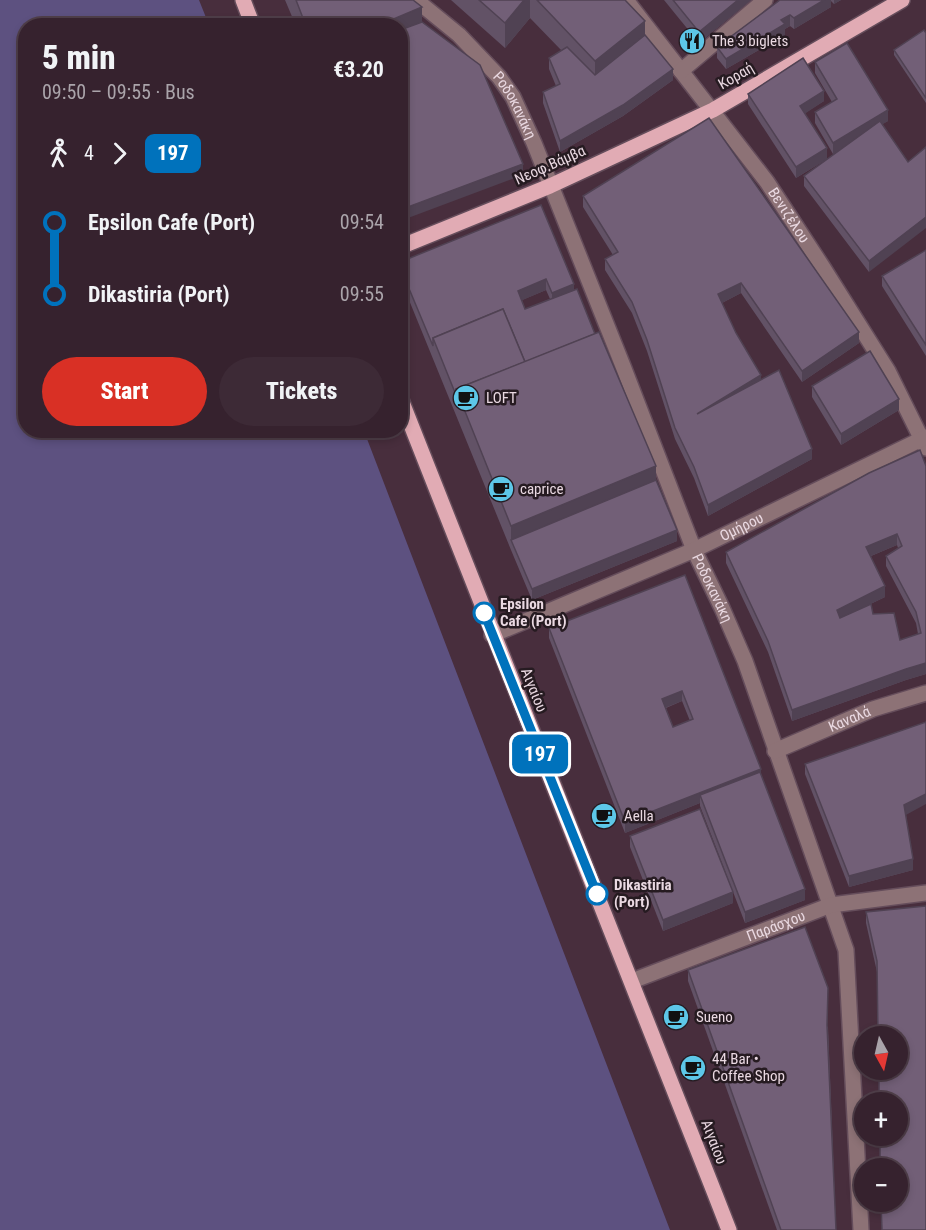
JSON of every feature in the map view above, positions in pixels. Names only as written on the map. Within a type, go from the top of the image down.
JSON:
[{"type":"main road","points":[[243,0],[250,18]]},
{"type":"main road","name":"Κοραή","points":[[713,110],[902,0]]},
{"type":"main road","name":"Νεοφ.Βάμβα","points":[[408,244],[550,186],[713,110]]},
{"type":"main road","name":"Αιγαίου","points":[[408,418],[729,1230]]},
{"type":"street","name":"Ροδοκανάκη","points":[[416,0],[459,35],[499,77],[513,97],[534,143],[694,550],[740,651],[846,950],[861,1230]]},
{"type":"street","name":"Βενιζέλου","points":[[626,0],[767,182],[888,371],[924,441]]},
{"type":"street","points":[[681,71],[765,0]]},
{"type":"street","name":"Ομήρου","points":[[492,635],[694,550],[924,441]]},
{"type":"street","name":"Καναλά","points":[[776,751],[873,709],[926,693]]},
{"type":"street","name":"Παράσχου","points":[[632,981],[831,905],[926,893]]},
{"type":"shaded area","points":[[0,0],[199,0],[206,18],[18,18],[18,438],[367,438],[670,1230],[0,1230]]},
{"type":"building","points":[[296,0],[413,0],[422,7],[396,18],[303,18]]},
{"type":"building","points":[[479,0],[524,0],[505,23]]},
{"type":"building","points":[[537,0],[625,0],[645,21],[595,61]]},
{"type":"building","points":[[673,0],[738,0],[699,32]]},
{"type":"building","points":[[780,0],[824,0],[794,18],[790,15],[781,20],[785,24],[726,59],[717,47]]},
{"type":"building","points":[[422,22],[480,65],[523,164],[408,207],[408,27]]},
{"type":"building","points":[[924,30],[926,33],[926,98],[894,50]]},
{"type":"building","points":[[645,35],[673,69],[623,105],[560,141],[543,92],[560,84],[549,58],[567,47],[595,75]]},
{"type":"building","points":[[847,43],[888,110],[833,143],[815,112],[837,99],[815,62]]},
{"type":"building","points":[[803,58],[824,91],[800,106],[827,148],[796,167],[748,94]]},
{"type":"building","points":[[709,118],[859,332],[802,371],[741,283],[718,294],[736,333],[761,375],[697,414],[779,370],[812,449],[708,505],[694,467],[675,428],[647,340],[632,302],[605,259],[618,252],[583,196]]},
{"type":"building","points":[[880,121],[908,162],[926,147],[926,217],[869,261],[804,176]]},
{"type":"building","points":[[541,205],[574,284],[552,293],[546,279],[518,291],[525,309],[577,289],[595,334],[525,362],[503,309],[433,338],[433,346],[408,286],[408,259]]},
{"type":"building","points":[[926,250],[926,345],[882,276]]},
{"type":"building","points":[[503,309],[525,362],[456,389],[456,395],[433,338]]},
{"type":"building","points":[[599,332],[656,466],[511,526],[456,389]]},
{"type":"building","points":[[870,351],[899,399],[841,434],[812,386]]},
{"type":"building","points":[[920,450],[926,466],[926,663],[792,710],[768,641],[726,552],[869,473]],"holes":[[[897,534],[902,546],[886,556],[916,612],[921,633],[900,640],[894,613],[873,614],[871,604],[840,618],[837,610],[885,586],[866,547]]]},
{"type":"building","points":[[656,480],[677,530],[532,589],[511,540]]},
{"type":"building","points":[[685,575],[761,769],[625,822],[549,628]],"holes":[[[682,691],[693,719],[673,727],[662,699]]]},
{"type":"building","points":[[926,722],[926,794],[904,805],[913,859],[849,876],[805,764]]},
{"type":"building","points":[[760,772],[805,889],[745,912],[700,795]]},
{"type":"building","points":[[700,809],[733,892],[663,920],[630,836]]},
{"type":"building","points":[[926,906],[926,1230],[882,1230],[881,1212],[908,1212],[908,1158],[880,1158],[880,1146],[908,1146],[908,1092],[879,1092],[879,1080],[908,1080],[908,1026],[878,1026],[877,961],[866,912]]},
{"type":"building","points":[[805,927],[828,988],[827,1025],[836,1230],[781,1230],[688,970]]},
{"type":"bus line","name":"197","points":[[484,613],[597,894]]},
{"type":"place","name":"The 3 biglets","points":[[692,41]]},
{"type":"place","name":"LOFT","points":[[466,398]]},
{"type":"place","name":"caprice","points":[[501,489]]},
{"type":"place","name":"Epsilon Cafe (Port)","points":[[484,613]]},
{"type":"place","name":"Aella","points":[[604,816]]},
{"type":"place","name":"Dikastiria (Port)","points":[[597,894]]},
{"type":"place","name":"Sueno","points":[[676,1017]]},
{"type":"place","name":"44 Bar • Coffee Shop","points":[[693,1068]]}]
